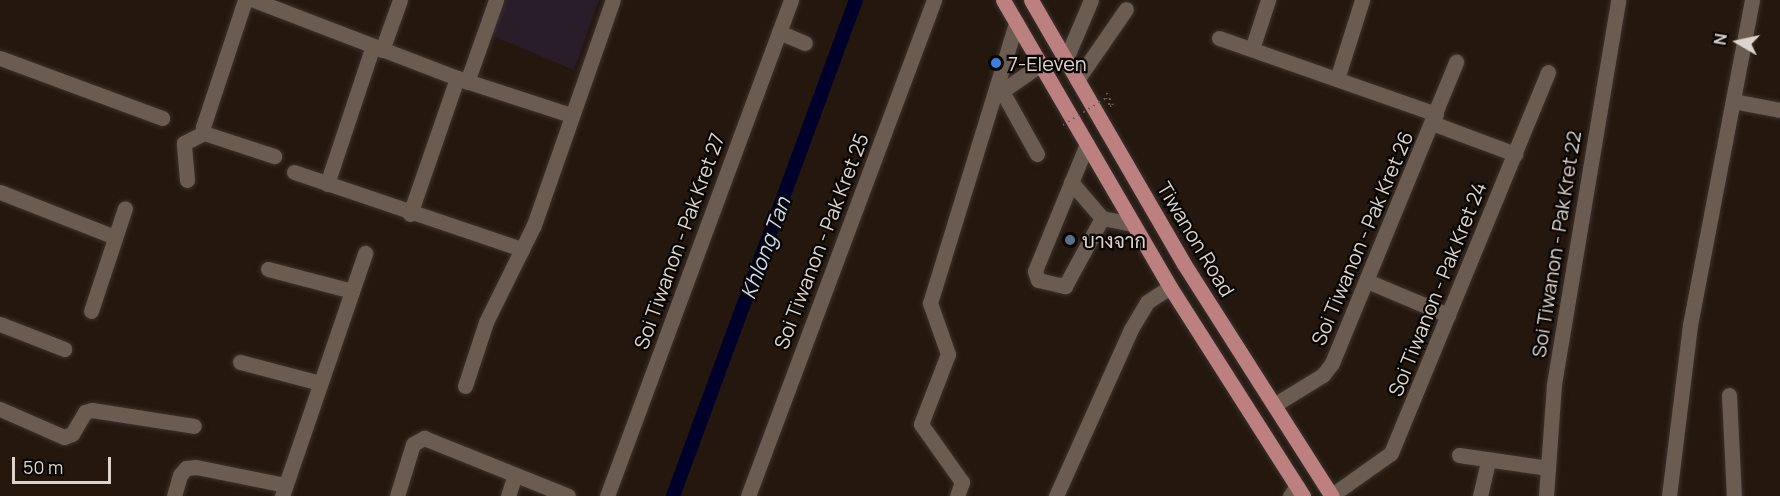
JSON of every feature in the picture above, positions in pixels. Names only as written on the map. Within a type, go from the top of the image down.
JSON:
[{"type":"main road","points":[[1003,0],[1170,287],[1297,493]]},
{"type":"main road","name":"Tiwanon Road","points":[[1032,0],[1065,61],[1184,264],[1332,495]]},
{"type":"street","points":[[204,133],[203,127],[245,0]]},
{"type":"street","points":[[254,0],[462,80],[571,115]]},
{"type":"street","points":[[327,184],[378,48],[400,0]]},
{"type":"street","points":[[410,214],[496,0]]},
{"type":"street","points":[[465,386],[486,322],[522,249],[614,0]]},
{"type":"street","name":"Soi Tiwanon - Pak Kret 27","points":[[608,496],[791,0]]},
{"type":"street","name":"Soi Tiwanon - Pak Kret 25","points":[[748,496],[934,0]]},
{"type":"street","points":[[1065,61],[1091,0]]},
{"type":"street","points":[[1252,49],[1268,0]]},
{"type":"street","points":[[1337,79],[1362,0]]},
{"type":"street","name":"Soi Tiwanon - Pak Kret 22","points":[[1546,496],[1554,384],[1618,0]]},
{"type":"street","points":[[1669,496],[1690,324],[1752,0]]},
{"type":"street","points":[[1077,80],[1126,9]]},
{"type":"street","points":[[957,496],[962,482],[921,424],[948,354],[930,303],[1016,23]]},
{"type":"street","points":[[779,32],[805,43]]},
{"type":"street","points":[[1219,38],[1337,79],[1515,154]]},
{"type":"street","points":[[0,58],[162,118]]},
{"type":"street","name":"Soi Tiwanon - Pak Kret 26","points":[[1274,405],[1323,375],[1332,363],[1456,62]]},
{"type":"street","points":[[1037,154],[1002,91],[1041,64]]},
{"type":"street","name":"Soi Tiwanon - Pak Kret 24","points":[[1332,495],[1391,453],[1548,72]]},
{"type":"street","points":[[1733,101],[1780,110]]},
{"type":"street","points":[[187,180],[184,143],[204,133],[274,156]]},
{"type":"street","points":[[1087,144],[1035,271],[1038,280],[1065,286],[1102,218]]},
{"type":"street","points":[[294,172],[410,214],[522,249]]},
{"type":"street","points":[[1071,182],[1102,218],[1133,224]]},
{"type":"street","points":[[0,192],[115,237]]},
{"type":"street","points":[[91,311],[125,208]]},
{"type":"street","points":[[174,496],[180,475],[186,468],[196,467],[283,491],[365,253]]},
{"type":"street","points":[[268,269],[352,291]]},
{"type":"street","points":[[1367,281],[1448,315]]},
{"type":"street","points":[[1056,496],[1131,329],[1147,302],[1170,287]]},
{"type":"street","points":[[0,324],[64,350]]},
{"type":"street","points":[[240,362],[320,383]]},
{"type":"street","points":[[1729,395],[1734,496]]},
{"type":"street","points":[[0,409],[64,437],[72,434],[85,412],[92,410],[194,426]]},
{"type":"street","points":[[397,496],[417,439],[568,496]]},
{"type":"street","points":[[1459,455],[1488,462],[1548,468]]},
{"type":"street","points":[[1480,496],[1488,462]]},
{"type":"street","points":[[508,496],[515,475]]},
{"type":"path","points":[[1063,125],[1106,98],[1110,106],[1113,105],[1106,92]]},
{"type":"shaded area","points":[[501,0],[599,0],[574,70],[488,34]]},
{"type":"waterway","name":"Khlong Tan","points":[[673,496],[856,0]]},
{"type":"place","name":"7-Eleven","points":[[996,63]]},
{"type":"place","name":"บางจาก","points":[[1070,240]]}]
